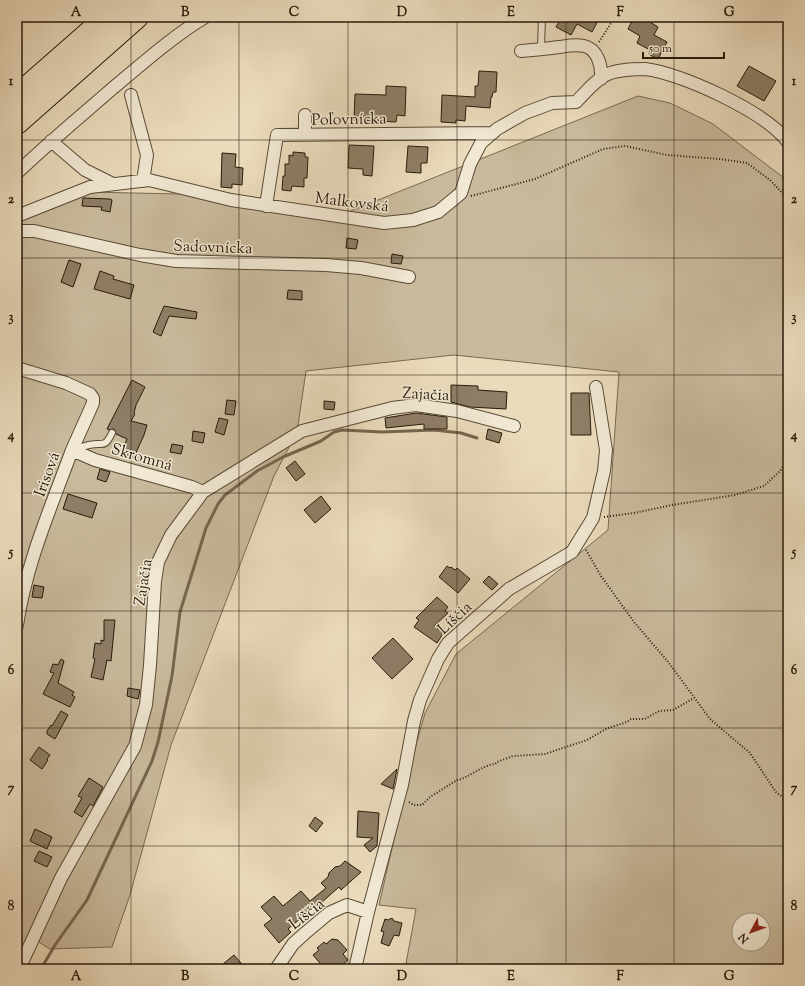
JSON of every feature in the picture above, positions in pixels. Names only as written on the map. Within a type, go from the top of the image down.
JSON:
[{"type":"highway","points":[[17,96],[107,17]]},
{"type":"highway","points":[[17,123],[137,17]]},
{"type":"street","points":[[17,172],[51,141],[152,56],[186,29],[205,17]]},
{"type":"street","points":[[521,51],[578,45],[586,46],[594,52],[600,62],[602,69],[601,79]]},
{"type":"street","name":"Malkovská","points":[[17,216],[90,187],[149,180],[231,200],[266,206],[384,223],[413,220],[438,212],[461,192],[481,142],[497,129],[525,113],[552,103],[576,102],[601,79],[608,74],[619,71],[644,69],[673,76],[720,94],[746,109],[784,136],[788,142]]},
{"type":"street","points":[[130,95],[146,155],[143,181]]},
{"type":"street","points":[[305,115],[305,134]]},
{"type":"street","name":"Poľovnícka","points":[[266,206],[277,135],[493,133]]},
{"type":"street","points":[[51,141],[85,170],[113,184]]},
{"type":"street","name":"Sadovnícka","points":[[17,231],[34,231],[140,256],[176,261],[326,265],[360,268],[409,277]]},
{"type":"street","points":[[17,368],[66,383],[90,394],[93,398],[93,403],[72,450]]},
{"type":"street","name":"Líščia","points":[[355,969],[368,912],[399,796],[414,721],[420,700],[438,659],[448,643],[509,589],[572,552],[593,518],[604,471],[606,450],[596,387]]},
{"type":"street","name":"Zajačia","points":[[19,969],[61,878],[136,746],[146,705],[155,581],[158,562],[171,535],[203,492],[302,431],[392,408],[416,405],[457,411],[514,426]]},
{"type":"street","name":"Skromná","points":[[72,450],[95,460],[192,487],[203,492]]},
{"type":"street","name":"Irisová","points":[[17,624],[21,600],[36,547],[72,450]]},
{"type":"street","name":"Líščia","points":[[276,969],[293,944],[329,913],[347,905],[368,912]]},
{"type":"lane","points":[[542,17],[542,49]]},
{"type":"lane","name":"Skromná","points":[[72,450],[90,445],[105,444],[112,433]]},
{"type":"path","points":[[594,52],[615,17]]},
{"type":"path","points":[[470,196],[535,179],[603,149],[625,146],[667,155],[720,159],[747,163],[770,180],[788,199]]},
{"type":"path","points":[[593,518],[634,513],[672,504],[735,495],[764,486],[780,471],[788,459]]},
{"type":"path","points":[[579,539],[601,576],[634,622],[669,663],[710,719],[750,753],[776,792],[788,801]]},
{"type":"path","points":[[399,796],[414,805],[422,805],[430,797],[457,780],[497,762],[513,756],[545,754],[587,740],[608,728],[627,722],[631,719],[645,719],[659,711],[673,710],[694,698]]},
{"type":"shaded area","points":[[638,96],[670,103],[713,124],[788,181],[788,969],[405,969],[416,909],[379,905],[414,752],[425,713],[456,654],[608,530],[619,372],[454,355],[306,371],[297,432],[274,476],[171,745],[130,895],[112,947],[50,949],[34,939],[17,969],[17,222],[87,192],[180,194],[328,220]]},
{"type":"building","points":[[563,17],[600,17],[592,32],[577,24],[571,35],[556,27],[561,18],[567,21],[567,19]]},
{"type":"building","points":[[634,17],[652,17],[650,22],[658,27],[654,35],[667,42],[658,59],[648,54],[650,50],[637,43],[640,36],[628,29]]},
{"type":"building","points":[[749,66],[776,81],[764,101],[737,86]]},
{"type":"building","points":[[479,71],[497,72],[496,92],[493,92],[491,97],[490,108],[466,106],[465,121],[456,120],[456,123],[441,122],[442,95],[475,97],[475,86],[478,86]]},
{"type":"building","points":[[386,86],[406,87],[405,116],[397,115],[396,122],[354,120],[355,94],[386,95]]},
{"type":"building","points":[[349,145],[374,146],[372,176],[363,175],[363,169],[348,168]]},
{"type":"building","points":[[408,146],[428,147],[427,163],[421,163],[421,173],[406,172]]},
{"type":"building","points":[[293,152],[305,153],[305,157],[308,157],[307,178],[304,178],[304,187],[292,186],[291,191],[282,190],[283,176],[285,176],[285,164],[289,164],[289,155],[293,156]]},
{"type":"building","points":[[222,153],[236,154],[235,167],[243,168],[242,185],[232,184],[232,188],[221,187]]},
{"type":"building","points":[[83,198],[112,200],[110,212],[101,210],[102,207],[82,206]]},
{"type":"building","points":[[347,238],[358,240],[356,249],[346,248]]},
{"type":"building","points":[[392,254],[403,256],[401,264],[391,263]]},
{"type":"building","points":[[69,260],[81,264],[73,287],[61,282]]},
{"type":"building","points":[[100,271],[114,276],[113,279],[134,285],[130,299],[94,289]]},
{"type":"building","points":[[288,290],[302,291],[302,300],[287,299]]},
{"type":"building","points":[[164,306],[197,312],[196,319],[169,316],[161,336],[153,332]]},
{"type":"building","points":[[132,380],[145,387],[136,405],[135,414],[131,421],[147,425],[133,459],[121,454],[127,439],[116,434],[114,429],[107,429]]},
{"type":"building","points":[[451,385],[478,386],[478,390],[507,392],[506,409],[470,407],[451,402]]},
{"type":"building","points":[[571,393],[589,393],[591,435],[571,435]]},
{"type":"building","points":[[227,400],[236,401],[234,415],[225,414]]},
{"type":"building","points":[[324,401],[335,402],[334,410],[324,409]]},
{"type":"building","points":[[416,413],[447,417],[447,429],[424,429],[424,424],[386,428],[385,418]]},
{"type":"building","points":[[219,418],[228,420],[224,435],[215,432]]},
{"type":"building","points":[[488,429],[502,433],[499,443],[486,439]]},
{"type":"building","points":[[193,431],[205,433],[203,443],[192,441]]},
{"type":"building","points":[[172,444],[183,446],[181,454],[170,452]]},
{"type":"building","points":[[295,461],[305,474],[296,481],[286,468]]},
{"type":"building","points":[[100,469],[110,472],[106,482],[97,479]]},
{"type":"building","points":[[68,494],[97,503],[92,518],[63,509]]},
{"type":"building","points":[[321,496],[331,509],[315,523],[304,510]]},
{"type":"building","points":[[447,566],[455,570],[457,568],[470,579],[458,593],[439,577]]},
{"type":"building","points":[[489,576],[498,584],[492,590],[483,582]]},
{"type":"building","points":[[34,585],[44,587],[42,598],[32,597]]},
{"type":"building","points":[[437,597],[448,607],[445,611],[448,613],[434,626],[444,632],[437,643],[414,627],[419,620],[416,618]]},
{"type":"building","points":[[104,620],[115,620],[111,661],[107,660],[103,680],[91,677],[95,659],[93,658],[95,643],[101,644],[101,640],[104,641]]},
{"type":"building","points":[[393,638],[413,659],[392,679],[372,658]]},
{"type":"building","points":[[61,659],[64,661],[58,683],[74,692],[72,695],[75,697],[70,707],[43,694],[54,673],[50,672],[53,664],[58,665]]},
{"type":"building","points":[[128,688],[140,690],[138,699],[127,696]]},
{"type":"building","points":[[61,711],[68,715],[55,739],[47,734],[47,731],[51,725],[52,726]]},
{"type":"building","points":[[39,747],[50,755],[42,769],[30,760]]},
{"type":"building","points":[[397,769],[393,789],[381,784]]},
{"type":"building","points":[[89,778],[103,787],[93,806],[90,804],[82,817],[74,812],[82,798],[78,796]]},
{"type":"building","points":[[358,811],[379,813],[377,846],[370,852],[364,845],[373,838],[357,837]]},
{"type":"building","points":[[315,817],[323,823],[316,832],[309,826]]},
{"type":"building","points":[[35,829],[52,837],[47,849],[30,841]]},
{"type":"building","points":[[39,851],[52,857],[47,867],[34,861]]},
{"type":"building","points":[[345,861],[361,872],[341,890],[339,887],[322,902],[323,904],[316,909],[314,907],[288,929],[291,932],[279,943],[264,925],[272,919],[261,907],[274,896],[283,906],[301,891],[310,901],[326,888],[321,883],[328,877],[329,873]]},
{"type":"building","points":[[392,918],[394,921],[402,923],[399,936],[394,935],[389,946],[381,943],[384,932],[381,931],[385,919],[388,920]]},
{"type":"building","points":[[332,939],[338,940],[347,950],[343,954],[348,960],[338,969],[325,969],[313,955],[319,950],[317,948],[324,942],[326,944]]},
{"type":"building","points":[[234,955],[246,969],[227,969],[223,964]]},
{"type":"waterway","points":[[41,969],[55,945],[87,900],[152,761],[158,742],[172,676],[180,612],[206,528],[218,504],[225,495],[257,471],[283,457],[321,441],[334,432],[342,430],[382,432],[434,430],[461,433],[477,438]]}]
